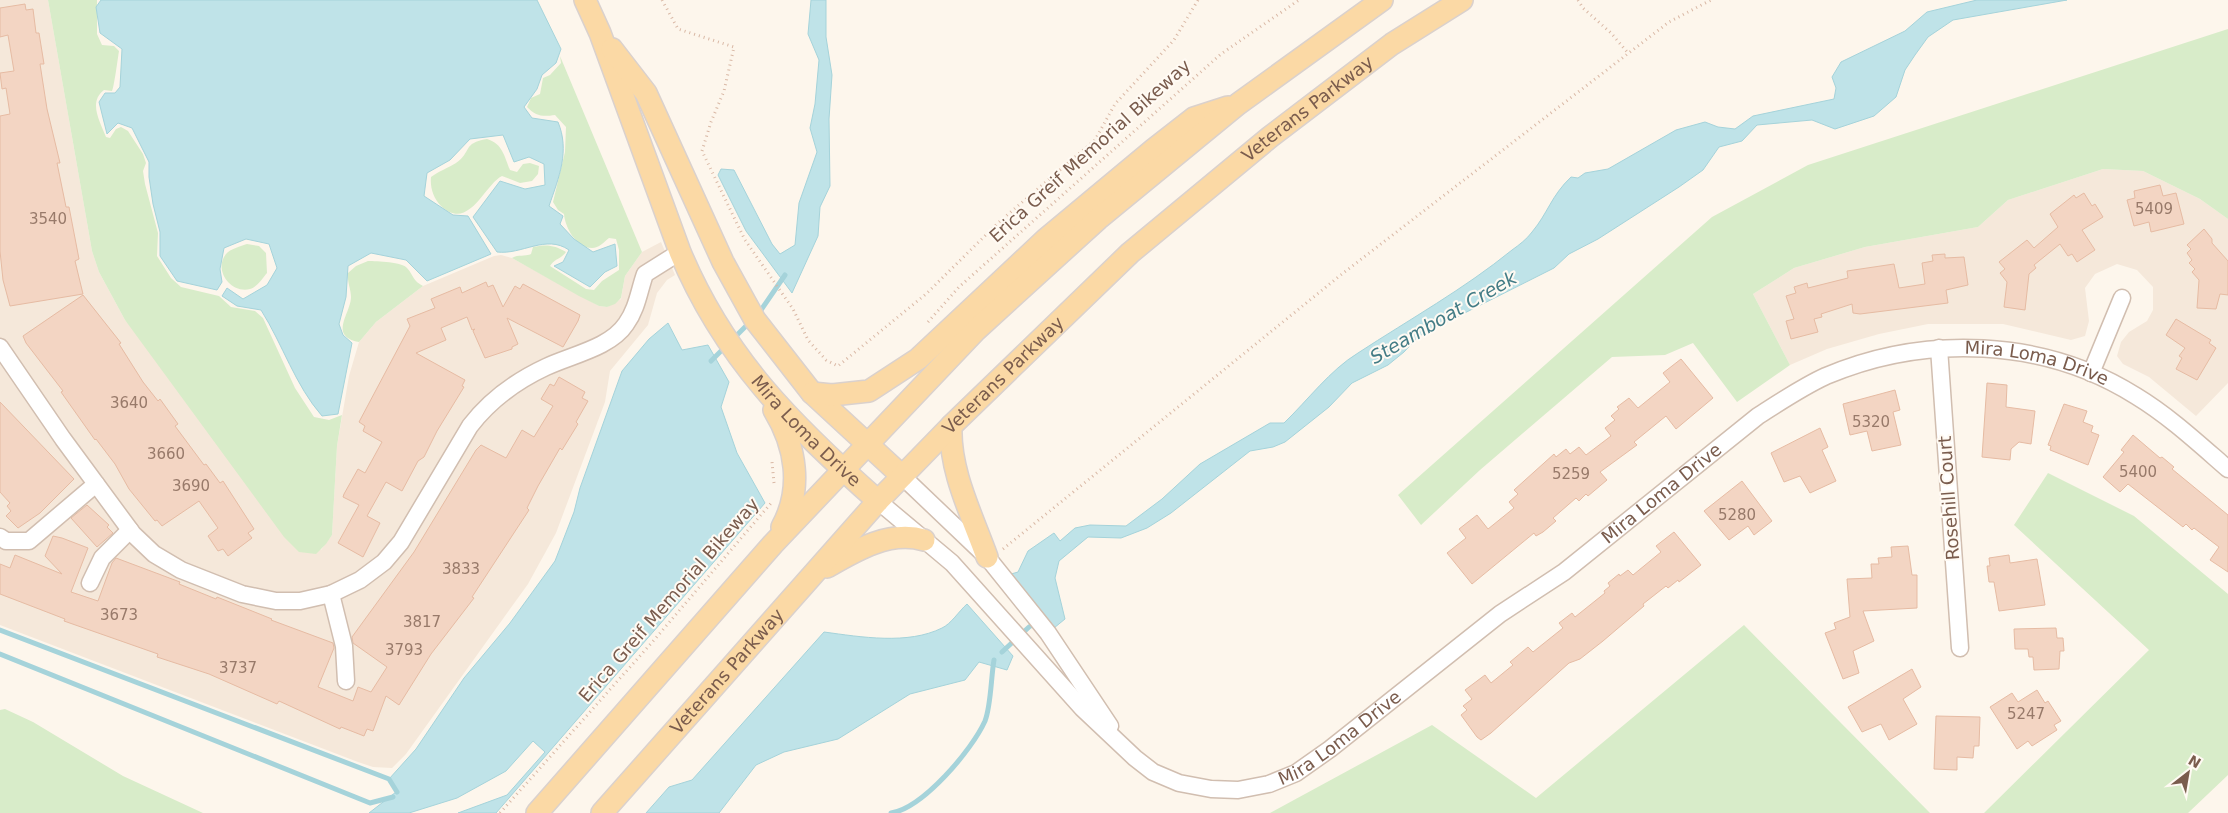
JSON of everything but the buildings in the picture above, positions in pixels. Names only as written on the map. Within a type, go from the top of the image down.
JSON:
[{"type":"main road","name":"Mira Loma Drive","points":[[585,0],[600,33],[680,252],[717,323],[738,358],[761,388],[843,470],[878,501]]},
{"type":"main road","points":[[537,813],[606,737],[773,544],[976,330],[1098,219],[1242,102],[1382,0]]},
{"type":"main road","name":"Veterans Parkway","points":[[602,813],[878,501],[951,426],[1130,254],[1270,137],[1392,44],[1462,0]]},
{"type":"main road","name":"Mira Loma Drive","points":[[600,33],[646,93],[723,262],[754,320],[812,393],[902,476]]},
{"type":"main road","points":[[812,393],[832,395],[869,391],[918,359],[1046,239],[1153,150],[1194,118],[1242,102]]},
{"type":"main road","points":[[761,388],[782,424],[793,458],[796,490],[791,511],[773,544]]},
{"type":"main road","points":[[951,426],[950,447],[955,468],[995,553]]},
{"type":"main road","points":[[814,574],[856,550],[902,535],[924,540]]},
{"type":"street","points":[[0,347],[5,366],[130,530],[154,554],[181,570],[242,594],[276,601],[300,601],[331,594],[360,580],[384,562],[401,542],[470,426],[482,410],[506,391],[538,372],[606,341],[619,332],[635,309],[645,274],[680,252]]},
{"type":"street","points":[[2091,373],[2122,298]]},
{"type":"street","name":"Mira Loma Drive","points":[[878,501],[952,563],[1082,708],[1126,751],[1153,772],[1179,782],[1210,789],[1238,790],[1261,786],[1296,773],[1337,744],[1500,614],[1564,572],[1758,416],[1790,395],[1826,376],[1864,362],[1901,353],[1939,348],[1990,348],[2058,361],[2091,373],[2135,395],[2164,414],[2228,468]]},
{"type":"street","name":"Rosehill Court","points":[[1939,348],[1960,648]]},
{"type":"street","name":"Mira Loma Drive","points":[[902,476],[995,553],[1002,576],[1048,633],[1126,751]]},
{"type":"street","points":[[0,537],[6,542],[29,541],[96,484]]},
{"type":"street","points":[[90,583],[102,558],[130,530]]},
{"type":"street","points":[[331,594],[344,646],[346,681]]},
{"type":"path","points":[[662,0],[678,29],[734,47],[724,91],[711,122],[702,151],[744,240],[794,309],[808,340],[826,360],[838,366],[926,294],[999,222],[1095,140],[1114,104],[1174,40],[1198,0]]},
{"type":"path","name":"Erica Greif Memorial Bikeway","points":[[926,324],[959,286],[1220,54],[1299,0]]},
{"type":"path","points":[[1578,0],[1583,8],[1611,33],[1628,53]]},
{"type":"path","points":[[995,553],[1342,274],[1628,53],[1669,22],[1711,0]]},
{"type":"path","name":"Erica Greif Memorial Bikeway","points":[[775,488],[772,462],[793,458]]},
{"type":"path","name":"Erica Greif Memorial Bikeway","points":[[500,813],[655,639],[776,498]]},
{"type":"shaded area","points":[[0,0],[48,0],[92,251],[99,272],[125,320],[321,550],[332,535],[337,446],[349,376],[359,342],[376,322],[423,286],[494,256],[501,255],[512,258],[599,306],[607,307],[621,299],[625,276],[642,252],[661,242],[675,275],[667,280],[657,293],[648,325],[610,371],[605,402],[556,533],[528,584],[406,754],[392,768],[373,767],[358,762],[0,625]]},
{"type":"shaded area","points":[[2103,169],[2143,171],[2200,199],[2228,219],[2228,383],[2196,416],[2149,377],[2123,364],[2117,356],[2121,342],[2129,332],[2147,321],[2153,310],[2153,287],[2137,270],[2117,264],[2095,274],[2085,288],[2089,321],[2085,336],[2071,340],[2003,324],[1928,324],[1879,334],[1827,349],[1790,365],[1753,294],[1794,268],[1865,247],[1978,227],[2008,200]]},
{"type":"green space","points":[[48,0],[97,0],[97,34],[102,45],[114,46],[119,51],[112,91],[104,90],[99,95],[96,106],[97,112],[106,137],[110,138],[116,129],[121,127],[128,131],[143,154],[146,163],[143,171],[145,184],[158,233],[157,256],[171,278],[181,287],[219,296],[231,307],[255,311],[263,318],[295,388],[314,417],[329,420],[342,415],[337,446],[332,535],[316,554],[299,552],[284,537],[125,320],[99,272],[92,251]]},
{"type":"green space","points":[[2228,29],[2228,219],[2200,199],[2143,171],[2103,169],[2008,200],[1978,227],[1865,247],[1794,268],[1753,294],[1790,365],[1737,402],[1693,343],[1665,355],[1612,357],[1480,470],[1421,525],[1398,495],[1712,217],[1808,165]]},
{"type":"green space","points":[[560,56],[642,252],[625,276],[621,298],[615,304],[607,307],[599,306],[579,296],[512,258],[531,254],[533,247],[546,245],[558,248],[566,252],[550,266],[586,289],[594,290],[602,281],[619,270],[619,250],[616,239],[609,238],[595,248],[581,245],[572,236],[564,214],[558,210],[553,202],[565,152],[566,127],[555,115],[540,115],[527,107],[531,98],[540,94],[543,78],[550,75],[561,63]]},
{"type":"green space","points":[[487,139],[500,147],[510,170],[517,172],[523,164],[530,163],[539,166],[538,174],[532,181],[520,183],[502,176],[468,210],[460,214],[451,213],[436,200],[431,185],[431,177],[461,159],[470,145]]},
{"type":"green space","points":[[247,244],[259,246],[266,253],[267,273],[255,286],[243,290],[236,288],[226,279],[222,267],[223,260],[228,252]]},
{"type":"green space","points":[[368,261],[389,262],[405,266],[415,280],[423,286],[376,322],[359,342],[345,335],[343,329],[351,297],[348,273],[356,266]]},
{"type":"green space","points":[[2048,473],[2134,516],[2228,594],[2228,775],[2188,813],[1984,813],[2149,650],[2014,525]]},
{"type":"green space","points":[[1744,625],[1930,813],[1270,813],[1432,725],[1536,798]]},
{"type":"green space","points":[[5,709],[33,722],[123,776],[203,813],[0,813],[0,710]]},
{"type":"water","points":[[101,0],[537,0],[561,49],[556,63],[542,75],[537,89],[524,107],[532,118],[558,122],[561,133],[563,143],[562,164],[549,206],[563,216],[560,224],[574,239],[593,252],[615,244],[617,266],[605,272],[590,287],[554,266],[563,262],[569,250],[560,246],[543,244],[516,251],[497,252],[473,217],[500,181],[525,189],[545,185],[544,164],[529,157],[514,162],[503,135],[470,139],[450,160],[427,173],[424,196],[453,215],[468,216],[491,254],[427,281],[406,260],[371,253],[348,266],[346,297],[339,324],[343,335],[352,343],[338,414],[322,416],[304,391],[261,310],[237,306],[222,296],[227,288],[243,299],[267,285],[277,268],[269,244],[246,239],[224,248],[220,269],[222,282],[217,290],[177,281],[160,256],[160,232],[153,204],[149,162],[132,128],[118,123],[107,134],[99,102],[105,93],[115,93],[120,87],[122,49],[100,33],[96,7]]},
{"type":"water","points":[[811,0],[826,0],[826,37],[832,75],[829,119],[830,186],[820,207],[818,236],[792,293],[746,231],[718,175],[721,169],[734,170],[772,244],[780,254],[795,245],[799,203],[817,152],[810,128],[815,104],[819,60],[808,34]]},
{"type":"water","points":[[1977,0],[2067,0],[1953,20],[1928,37],[1905,70],[1896,97],[1874,116],[1835,129],[1812,120],[1757,125],[1742,141],[1719,147],[1703,170],[1679,187],[1598,239],[1569,254],[1554,268],[1419,336],[1388,365],[1352,383],[1329,407],[1285,442],[1273,447],[1250,451],[1171,513],[1147,528],[1121,538],[1088,537],[1059,561],[1055,578],[1065,619],[1043,637],[994,579],[1018,572],[1028,551],[1054,533],[1060,541],[1075,528],[1090,525],[1126,526],[1162,499],[1200,464],[1270,423],[1284,423],[1348,360],[1456,291],[1523,242],[1571,177],[1578,178],[1585,173],[1608,169],[1676,130],[1705,122],[1718,127],[1735,129],[1753,116],[1834,99],[1836,88],[1832,77],[1841,62],[1905,31],[1927,12]]},
{"type":"water","points":[[668,323],[682,350],[708,345],[729,382],[721,407],[737,453],[765,503],[496,813],[458,813],[507,795],[545,752],[533,741],[506,771],[457,798],[409,813],[369,813],[396,792],[389,779],[416,749],[464,678],[510,623],[555,561],[574,512],[580,488],[622,371],[649,339]]},
{"type":"water","points":[[967,604],[1013,656],[1007,670],[979,662],[965,680],[910,694],[838,739],[784,752],[756,765],[719,813],[646,813],[669,787],[692,780],[824,632],[884,638],[914,636],[942,628]]},
{"type":"waterway","points":[[759,313],[785,275]]},
{"type":"waterway","points":[[732,340],[751,321]]},
{"type":"waterway","points":[[711,361],[726,346]]},
{"type":"waterway","name":"Steamboat Creek","points":[[1002,652],[1037,622]]},
{"type":"waterway","points":[[0,630],[389,779],[397,792]]},
{"type":"waterway","points":[[0,654],[370,803],[393,797]]},
{"type":"waterway","name":"Steamboat Creek","points":[[891,813],[904,809],[931,789],[958,762],[979,733],[987,715],[994,660]]}]
